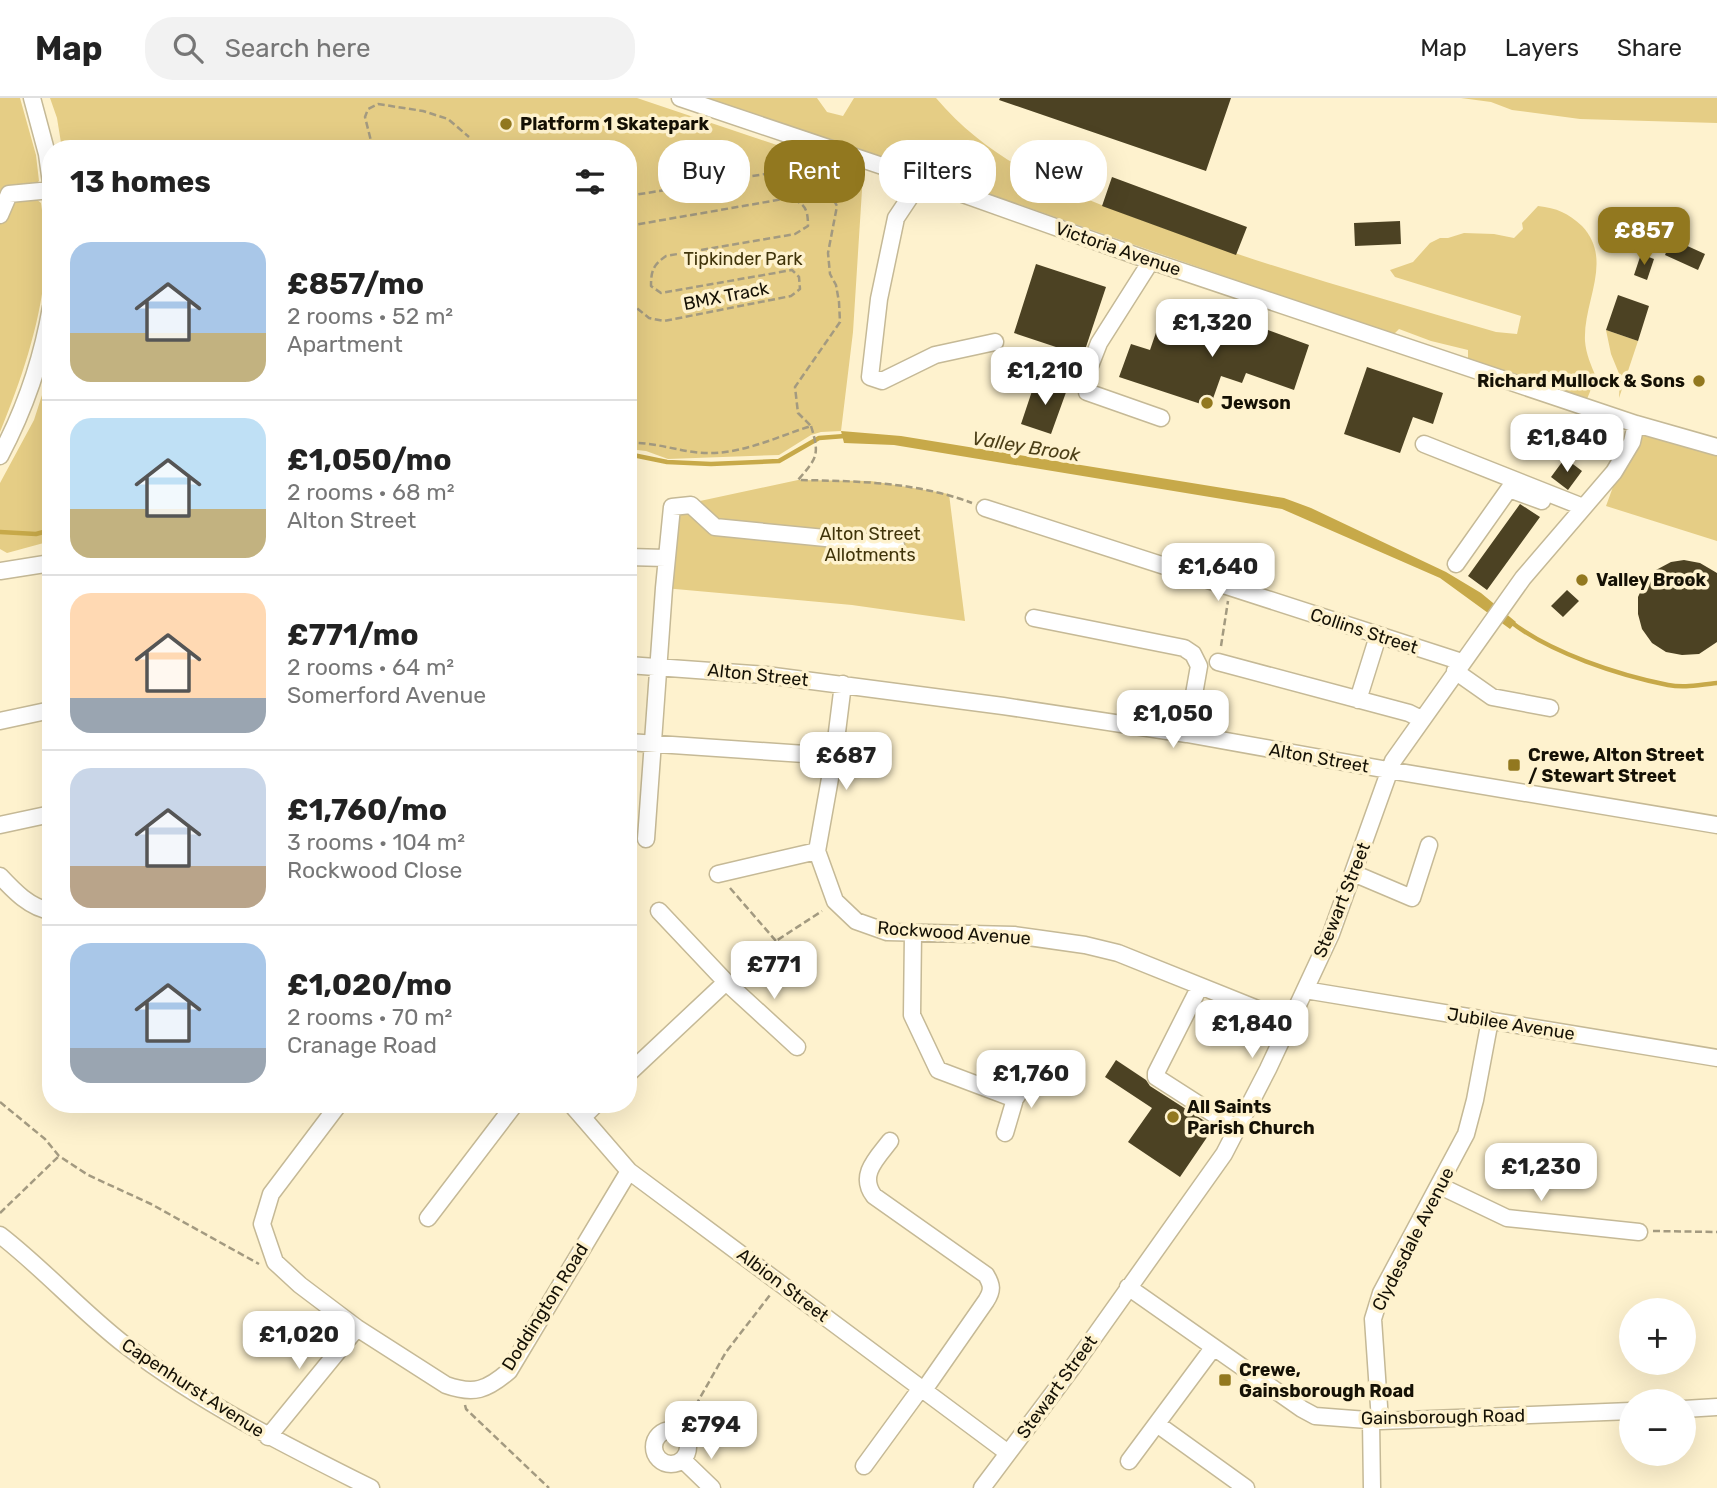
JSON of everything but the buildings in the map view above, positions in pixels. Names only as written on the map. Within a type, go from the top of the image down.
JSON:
[{"type":"street","points":[[32,98],[43,140]]},
{"type":"street","name":"Victoria Avenue","points":[[680,98],[805,140]]},
{"type":"street","points":[[0,215],[9,194],[42,191]]},
{"type":"street","points":[[906,203],[896,218],[890,245],[879,299],[870,377],[882,381],[935,355],[995,342]]},
{"type":"street","name":"Victoria Avenue","points":[[988,203],[1151,261],[1636,424],[1717,447]]},
{"type":"street","points":[[1151,261],[1108,326],[1086,376],[1087,391],[1161,418]]},
{"type":"street","points":[[0,456],[18,421],[32,384],[42,343]]},
{"type":"street","name":"Stewart Street","points":[[982,1488],[1207,1180],[1237,1129],[1331,934],[1378,808],[1388,770],[1491,620],[1623,458],[1632,442],[1636,424]]},
{"type":"street","points":[[1424,444],[1581,510]]},
{"type":"street","points":[[1456,564],[1509,489],[1581,510]]},
{"type":"street","points":[[646,839],[672,507],[691,505],[715,527],[896,545]]},
{"type":"street","name":"Collins Street","points":[[985,508],[1378,636],[1459,667],[1492,697],[1550,708]]},
{"type":"street","points":[[637,557],[666,558]]},
{"type":"street","points":[[0,571],[42,564]]},
{"type":"street","points":[[1034,618],[1184,648],[1193,654],[1199,666],[1187,734]]},
{"type":"street","points":[[1358,699],[1378,636]]},
{"type":"street","points":[[1218,662],[1409,713],[1421,719]]},
{"type":"street","name":"Alton Street","points":[[637,665],[717,670],[843,684],[1187,734],[1717,825]]},
{"type":"street","name":"Rockwood Avenue","points":[[843,684],[834,756],[817,851],[835,901],[847,914],[865,926],[887,933],[1014,935],[1085,945],[1118,953],[1290,1023]]},
{"type":"street","points":[[0,721],[42,712]]},
{"type":"street","points":[[637,743],[834,756]]},
{"type":"street","points":[[0,825],[42,816]]},
{"type":"street","points":[[1353,873],[1412,898],[1429,845]]},
{"type":"street","points":[[718,874],[817,851]]},
{"type":"street","points":[[0,876],[18,896],[42,909]]},
{"type":"street","points":[[659,911],[726,982],[797,1047]]},
{"type":"street","points":[[913,933],[912,1015],[938,1070],[1015,1099]]},
{"type":"street","points":[[637,1066],[726,982]]},
{"type":"street","points":[[1200,986],[1156,1077],[1237,1129]]},
{"type":"street","name":"Jubilee Avenue","points":[[1305,990],[1717,1058]]},
{"type":"street","name":"Clydesdale Avenue","points":[[1372,1488],[1376,1421],[1374,1311],[1466,1134],[1472,1116],[1490,1020]]},
{"type":"street","points":[[1005,1133],[1015,1099],[1030,1076]]},
{"type":"street","points":[[332,1113],[271,1194],[262,1224],[275,1262],[300,1285],[358,1328],[446,1385],[461,1391]]},
{"type":"street","points":[[428,1218],[509,1113]]},
{"type":"street","name":"Albion Street","points":[[579,1113],[629,1171],[1008,1453]]},
{"type":"street","points":[[583,1117],[587,1113]]},
{"type":"street","points":[[864,1466],[992,1293],[992,1284],[986,1275],[869,1190],[869,1168],[890,1141]]},
{"type":"street","name":"Doddington Road","points":[[461,1391],[476,1391],[493,1384],[509,1371],[629,1171]]},
{"type":"street","points":[[1440,1186],[1507,1218],[1639,1232]]},
{"type":"street","name":"Capenhurst Avenue","points":[[0,1235],[81,1310],[181,1384],[268,1437],[370,1488]]},
{"type":"street","name":"Gainsborough Road","points":[[1128,1287],[1315,1416],[1376,1421],[1619,1411]]},
{"type":"street","points":[[268,1437],[358,1328]]},
{"type":"street","points":[[1129,1461],[1213,1348]]},
{"type":"street","points":[[1696,1408],[1717,1407]]},
{"type":"street","points":[[1157,1424],[1246,1488]]},
{"type":"street","points":[[673,1430],[680,1433],[688,1444],[683,1460],[673,1465],[659,1461],[653,1451],[653,1445],[661,1433],[673,1430]]},
{"type":"street","points":[[683,1460],[712,1488]]},
{"type":"path","points":[[371,140],[365,117],[369,109],[378,104],[423,111],[448,119],[469,136]]},
{"type":"path","points":[[782,140],[785,133]]},
{"type":"path","points":[[637,195],[764,175]]},
{"type":"path","name":"BMX Track","points":[[637,224],[789,198],[802,202],[808,212],[808,226],[796,234],[666,256],[654,264],[652,286],[661,293],[792,270],[799,277],[800,289],[791,296],[664,321],[649,318],[637,308]]},
{"type":"path","points":[[835,203],[828,253],[830,274],[836,285],[840,321],[794,387],[797,413],[812,428],[817,446],[816,459],[798,480],[871,481],[949,494],[985,508]]},
{"type":"path","points":[[637,443],[654,443],[695,453],[721,452],[750,448],[812,428]]},
{"type":"path","points":[[1218,662],[1230,587]]},
{"type":"path","points":[[718,874],[776,941]]},
{"type":"path","points":[[726,982],[776,941],[835,901]]},
{"type":"path","points":[[0,1102],[45,1139],[59,1156],[88,1175],[151,1204],[266,1267]]},
{"type":"path","points":[[0,1213],[59,1156]]},
{"type":"path","points":[[1639,1232],[1717,1232]]},
{"type":"path","points":[[680,1433],[726,1352],[779,1282]]},
{"type":"path","points":[[461,1391],[466,1409],[549,1488]]},
{"type":"green space","points":[[0,98],[20,98],[36,155],[39,181],[35,184],[36,199],[41,203],[42,212],[42,293],[22,374],[0,432]]},
{"type":"green space","name":"Tipkinder Park","points":[[50,98],[637,98],[764,141],[764,203],[861,203],[853,332],[841,431],[811,435],[779,455],[668,459],[637,450],[637,140],[61,140]]},
{"type":"green space","points":[[701,98],[817,98],[827,112],[843,116],[854,98],[936,98],[980,140],[879,140],[879,159],[865,154],[865,140],[824,140]]},
{"type":"green space","points":[[1461,98],[1717,98],[1717,123],[1580,119],[1512,110],[1491,102]]},
{"type":"green space","points":[[996,152],[1010,161],[1010,201],[996,197]]},
{"type":"green space","points":[[1015,203],[1097,203],[1252,259],[1496,332],[1517,334],[1521,316],[1395,277],[1390,270],[1413,262],[1430,243],[1440,238],[1464,233],[1514,238],[1523,229],[1522,223],[1538,206],[1567,214],[1582,226],[1591,239],[1596,253],[1596,267],[1585,341],[1596,377],[1587,399],[1468,360],[1468,350],[1431,341],[1399,329],[1393,335]]},
{"type":"green space","points":[[1606,330],[1638,341],[1619,398],[1620,376],[1611,354]]},
{"type":"green space","points":[[42,395],[42,543],[7,553],[0,549],[0,483],[34,420]]},
{"type":"green space","points":[[1636,424],[1717,455],[1717,541],[1606,506]]},
{"type":"green space","name":"Alton Street Allotments","points":[[798,480],[871,481],[949,494],[965,621],[852,605],[664,588],[672,507]]},
{"type":"shaded area","points":[[841,431],[901,436],[1284,498],[1311,508],[1446,572],[1481,593],[1516,622],[1510,629],[1440,578],[1282,509],[894,445],[844,443]]},
{"type":"waterway","name":"Valley Brook","points":[[637,456],[667,462],[711,464],[779,461],[819,438],[845,436]]},
{"type":"waterway","name":"Valley Brook","points":[[0,532],[42,532]]},
{"type":"waterway","name":"Valley Brook","points":[[1511,622],[1545,644],[1628,675],[1674,686],[1717,683]]},
{"type":"place","name":"Platform 1 Skatepark","points":[[506,124]]},
{"type":"place","name":"Richard Mullock & Sons","points":[[1699,381]]},
{"type":"place","name":"Jewson","points":[[1207,403]]},
{"type":"place","name":"Valley Brook","points":[[1582,580]]},
{"type":"place","name":"Crewe, Alton Street / Stewart Street","points":[[1514,765]]},
{"type":"place","name":"All Saints Parish Church","points":[[1173,1117]]},
{"type":"place","name":"Crewe, Gainsborough Road","points":[[1225,1380]]}]
